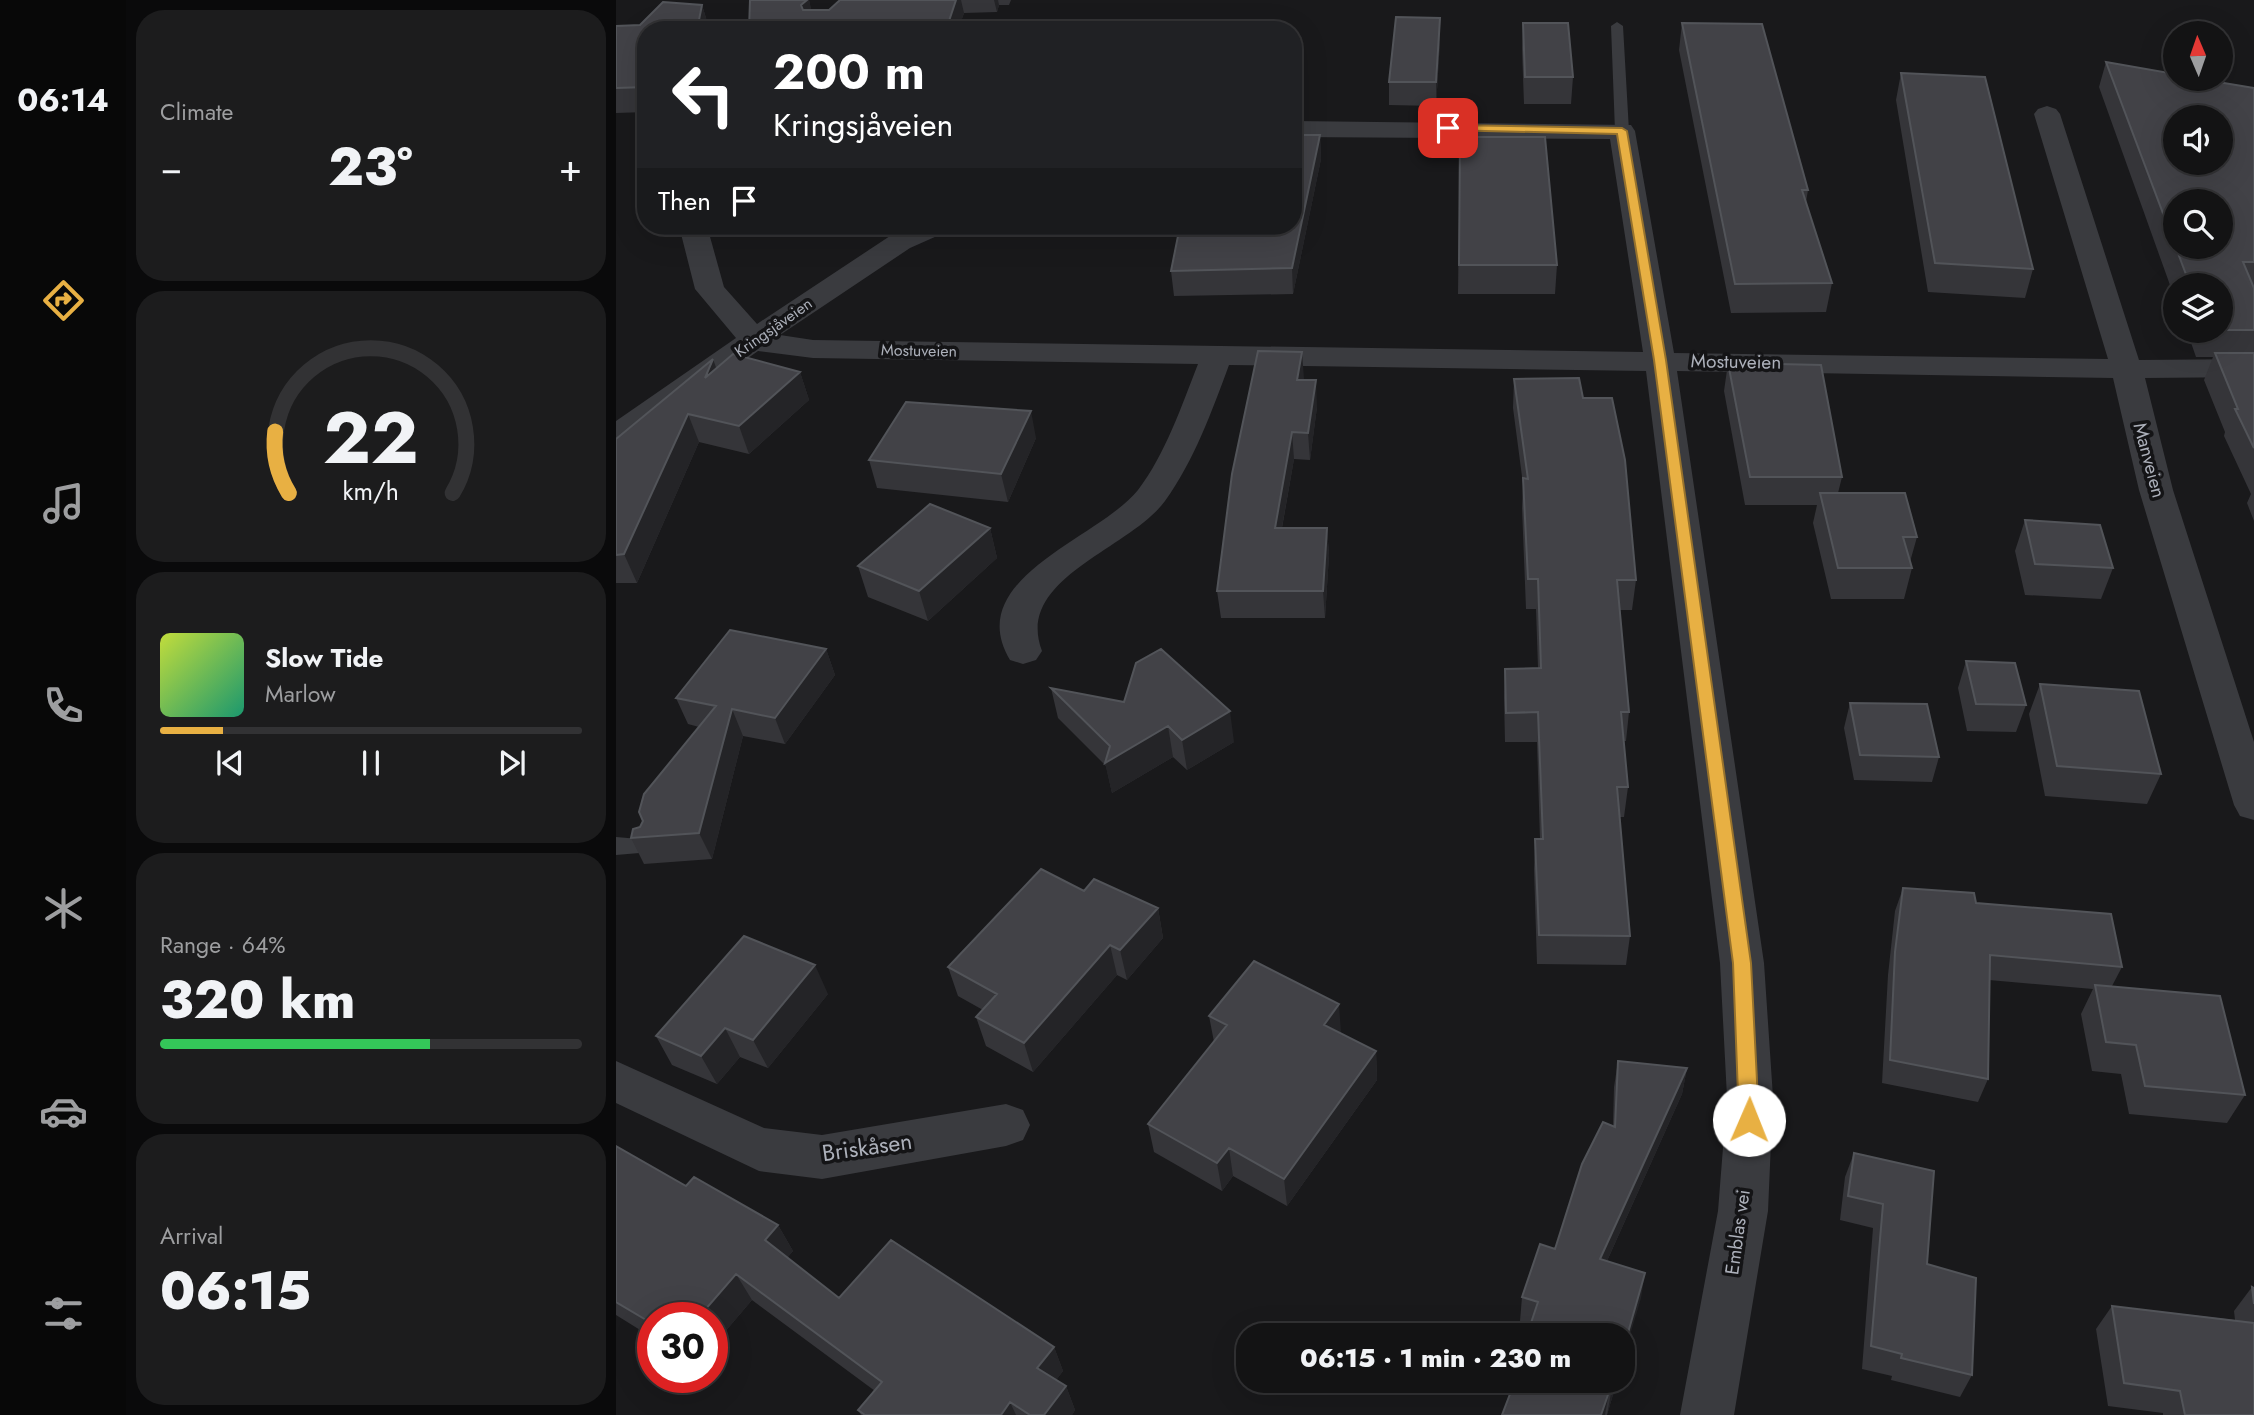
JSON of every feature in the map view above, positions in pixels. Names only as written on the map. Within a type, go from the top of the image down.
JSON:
[{"type":"street","name":"Manveien","points":[[2047,114],[2089,257],[2127,369],[2156,490],[2254,805]]},
{"type":"street","points":[[1302,129],[1622,131]]},
{"type":"street","name":"Emblas vei","points":[[1622,131],[1660,360],[1742,963],[1750,1097],[1743,1211],[1707,1415]]},
{"type":"street","points":[[695,235],[710,289],[755,341]]},
{"type":"street","name":"Kringsjåveien","points":[[616,436],[838,281],[916,235]]},
{"type":"street","name":"Mostuveien","points":[[755,341],[813,349],[1218,353],[2127,369],[2254,368]]},
{"type":"street","points":[[1023,651],[1016,628],[1026,596],[1055,569],[1111,535],[1152,494],[1218,353]]},
{"type":"street","name":"Briskåsen","points":[[616,1081],[759,1149],[822,1157],[1006,1125]]},
{"type":"lane","points":[[1617,26],[1622,131]]},
{"type":"lane","points":[[616,846],[643,846]]},
{"type":"building","points":[[750,0],[807,0],[801,5],[803,10],[829,10],[840,0],[956,0],[949,21],[749,21]]},
{"type":"building","points":[[663,2],[702,5],[699,21],[644,21]]},
{"type":"building","points":[[1396,17],[1440,18],[1436,82],[1389,82]]},
{"type":"building","points":[[1523,23],[1568,23],[1573,77],[1525,77]]},
{"type":"building","points":[[1682,23],[1762,24],[1808,190],[1802,190],[1832,283],[1735,284]]},
{"type":"building","points":[[637,25],[637,87],[616,88],[616,26]]},
{"type":"building","points":[[2106,62],[2163,72],[2163,91],[2233,91],[2233,84],[2254,88],[2254,262],[2243,262],[2254,288],[2254,330],[2233,330],[2233,273],[2186,273],[2180,259],[2233,259],[2233,189],[2163,189],[2163,213]]},
{"type":"building","points":[[1901,73],[1985,77],[2033,269],[1935,263]]},
{"type":"building","points":[[1302,135],[1320,135],[1302,220]]},
{"type":"building","points":[[1460,137],[1545,137],[1557,265],[1459,265]]},
{"type":"building","points":[[1178,235],[1299,235],[1292,268],[1171,271]]},
{"type":"building","points":[[1258,351],[1302,352],[1297,380],[1316,380],[1308,433],[1292,432],[1275,528],[1327,528],[1323,591],[1217,591],[1232,474]]},
{"type":"building","points":[[2215,353],[2254,353],[2254,448],[2235,409],[2238,409]]},
{"type":"building","points":[[733,354],[800,372],[739,426],[688,414],[624,554],[616,555],[616,439],[713,359],[705,378]]},
{"type":"building","points":[[1728,363],[1821,365],[1842,477],[1750,477]]},
{"type":"building","points":[[1579,378],[1583,398],[1612,398],[1625,460],[1636,580],[1617,580],[1629,712],[1621,712],[1628,787],[1617,787],[1630,936],[1539,935],[1535,839],[1543,839],[1538,712],[1506,713],[1505,669],[1541,668],[1538,579],[1528,579],[1523,478],[1528,479],[1514,379]]},
{"type":"building","points":[[906,402],[1031,411],[1001,474],[869,460]]},
{"type":"building","points":[[1820,493],[1905,493],[1917,537],[1903,537],[1912,568],[1838,568]]},
{"type":"building","points":[[930,504],[990,528],[919,591],[858,566]]},
{"type":"building","points":[[2025,520],[2100,525],[2113,568],[2035,564]]},
{"type":"building","points":[[730,630],[826,649],[775,718],[732,709],[699,833],[631,838],[633,829],[640,827],[643,821],[639,812],[644,794],[716,706],[676,698]]},
{"type":"building","points":[[1161,649],[1230,711],[1182,740],[1168,726],[1105,763],[1110,746],[1051,688],[1124,702],[1136,663]]},
{"type":"building","points":[[1966,661],[2015,663],[2026,705],[1976,704]]},
{"type":"building","points":[[2040,684],[2139,691],[2161,774],[2057,766]]},
{"type":"building","points":[[1850,703],[1927,704],[1939,757],[1860,755]]},
{"type":"building","points":[[1041,869],[1084,891],[1094,879],[1158,908],[1120,950],[1110,945],[1024,1043],[976,1017],[997,994],[948,967]]},
{"type":"building","points":[[1903,888],[1974,893],[1976,903],[2111,914],[2122,967],[1990,955],[1988,1079],[1890,1060],[1895,952]]},
{"type":"building","points":[[744,936],[815,965],[753,1040],[725,1028],[701,1056],[656,1036]]},
{"type":"building","points":[[1254,961],[1339,1004],[1324,1025],[1376,1051],[1284,1179],[1229,1148],[1217,1163],[1148,1124],[1227,1025],[1209,1016]]},
{"type":"building","points":[[2095,985],[2220,996],[2245,1095],[2145,1086],[2136,1045],[2106,1042]]},
{"type":"building","points":[[1618,1061],[1687,1068],[1600,1259],[1645,1273],[1631,1323],[1531,1323],[1538,1302],[1522,1297],[1540,1244],[1555,1249],[1582,1164],[1603,1122],[1615,1127]]},
{"type":"building","points":[[616,1146],[686,1186],[694,1177],[778,1225],[765,1240],[839,1298],[891,1240],[1054,1347],[1037,1368],[1066,1386],[1044,1415],[1030,1415],[1010,1402],[1001,1415],[865,1415],[858,1410],[882,1382],[736,1274],[712,1302],[637,1302],[637,1314],[616,1302]]},
{"type":"building","points":[[1854,1153],[1934,1171],[1927,1264],[1976,1278],[1972,1375],[1901,1358],[1902,1354],[1871,1346],[1883,1204],[1848,1196]]},
{"type":"building","points":[[2112,1306],[2254,1323],[2254,1415],[2185,1415],[2180,1391],[2124,1383]]},
{"type":"building","points":[[1510,1393],[1609,1393],[1601,1415],[1502,1415]]},
{"type":"route","points":[[1448,128],[1622,131],[1660,360],[1705,710],[1742,963],[1749,1120]]}]
